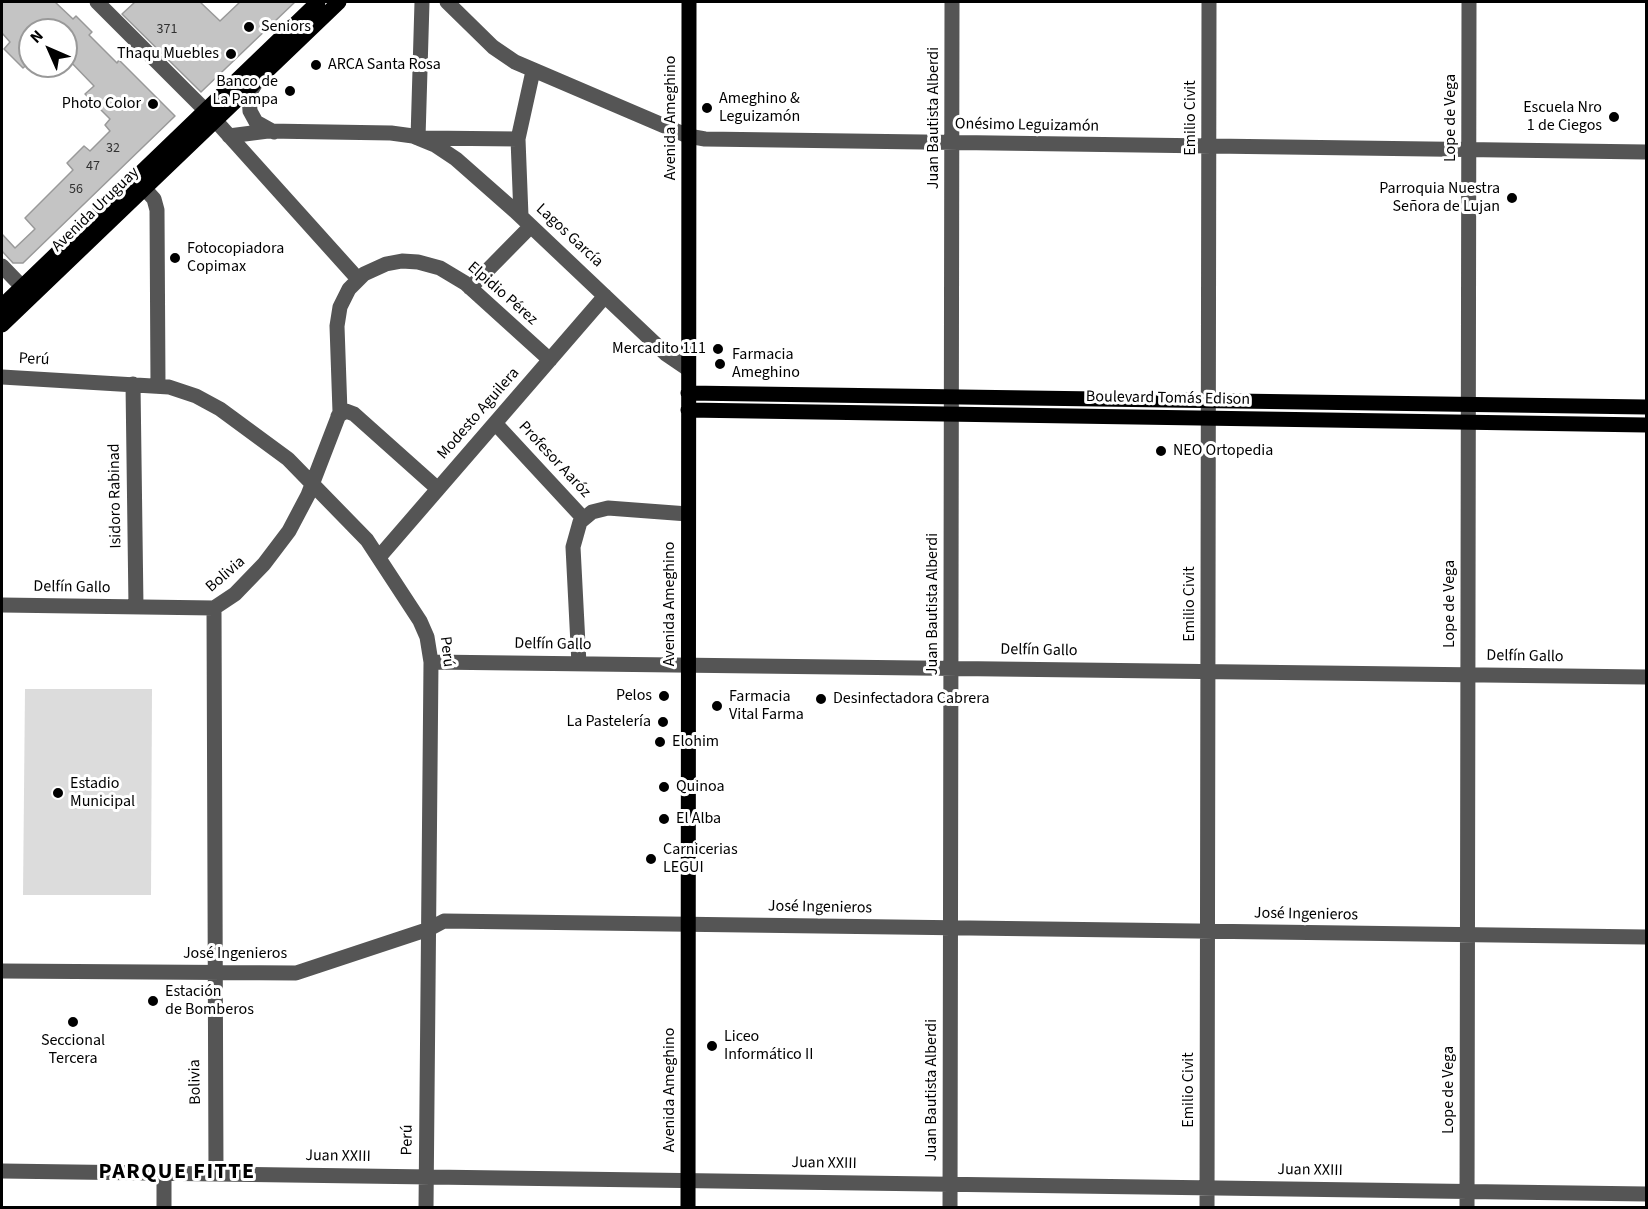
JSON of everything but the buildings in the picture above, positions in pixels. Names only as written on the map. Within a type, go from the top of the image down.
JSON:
[{"type":"main road","points":[[210,115],[318,2]]},
{"type":"main road","points":[[210,115],[258,78],[339,2]]},
{"type":"main road","name":"Avenida Ameghino","points":[[688,1208],[689,2]]},
{"type":"main road","name":"Avenida Uruguay","points":[[2,306],[27,291],[144,188],[210,115]]},
{"type":"main road","name":"Avenida Uruguay","points":[[2,326],[27,291],[210,115]]},
{"type":"main road","name":"Boulevard Tomás Edison","points":[[688,393],[1647,407]]},
{"type":"main road","name":"Boulevard Tomás Edison","points":[[688,410],[1647,425]]},
{"type":"street","points":[[97,2],[210,115],[358,279]]},
{"type":"street","points":[[418,138],[422,2]]},
{"type":"street","name":"Onésimo Leguizamón","points":[[447,2],[503,55],[533,71],[688,135],[710,139],[1647,152]]},
{"type":"street","name":"Juan Bautista Alberdi","points":[[950,1208],[952,2]]},
{"type":"street","name":"Emilio Civit","points":[[1206,1208],[1209,2]]},
{"type":"street","name":"Lope de Vega","points":[[1467,1208],[1469,2]]},
{"type":"street","points":[[470,288],[526,221],[518,139],[533,71]]},
{"type":"street","points":[[258,78],[249,94],[249,108],[256,122],[274,132]]},
{"type":"street","name":"Lagos García","points":[[229,136],[274,132],[391,133],[418,138],[518,139]]},
{"type":"street","name":"Lagos García","points":[[418,138],[452,156],[526,221],[666,354],[688,369]]},
{"type":"street","points":[[144,188],[156,201],[158,210],[158,386]]},
{"type":"street","name":"Elpidio Pérez","points":[[358,279],[386,264],[418,262],[447,271],[470,288],[549,360]]},
{"type":"street","points":[[2,266],[27,291]]},
{"type":"street","name":"Bolivia","points":[[216,1174],[213,972],[214,608],[240,589],[268,559],[296,519],[313,484],[339,416],[338,314],[345,295],[358,279]]},
{"type":"street","name":"Modesto Aguilera","points":[[380,556],[605,296]]},
{"type":"street","name":"Perú","points":[[2,376],[158,386],[196,396],[232,416],[278,450],[380,556],[420,621],[427,637],[432,662],[426,1208]]},
{"type":"street","name":"Isidoro Rabinad","points":[[133,384],[136,607]]},
{"type":"street","points":[[339,416],[346,411],[354,414],[438,489]]},
{"type":"street","name":"Profesor Aaróz","points":[[495,423],[583,518],[573,542],[579,664]]},
{"type":"street","points":[[583,518],[592,512],[608,508],[688,514]]},
{"type":"street","name":"Delfín Gallo","points":[[2,605],[214,608]]},
{"type":"street","name":"Delfín Gallo","points":[[432,662],[1647,677]]},
{"type":"street","name":"José Ingenieros","points":[[2,971],[296,973],[429,929],[444,921],[1647,937]]},
{"type":"street","name":"Juan XXIII","points":[[2,1171],[1647,1194]]},
{"type":"street","points":[[164,1173],[164,1208]]},
{"type":"shaded area","points":[[25,689],[152,689],[151,895],[23,895]]},
{"type":"place","name":"Seniors","points":[[249,27]]},
{"type":"place","name":"Thaqu Muebles","points":[[231,54]]},
{"type":"place","name":"ARCA Santa Rosa","points":[[316,65]]},
{"type":"place","name":"Banco de La Pampa","points":[[290,91]]},
{"type":"place","name":"Photo Color","points":[[153,104]]},
{"type":"place","name":"Ameghino & Leguizamón","points":[[707,108]]},
{"type":"place","name":"Escuela Nro 1 de Ciegos","points":[[1614,117]]},
{"type":"place","name":"Parroquia Nuestra Señora de Lujan","points":[[1512,198]]},
{"type":"place","name":"Fotocopiadora Copimax","points":[[175,258]]},
{"type":"place","name":"Mercadito 111","points":[[718,349]]},
{"type":"place","name":"Farmacia Ameghino","points":[[720,364]]},
{"type":"place","name":"NEO Ortopedia","points":[[1161,451]]},
{"type":"place","name":"Pelos","points":[[664,696]]},
{"type":"place","name":"Desinfectadora Cabrera","points":[[821,699]]},
{"type":"place","name":"Farmacia Vital Farma","points":[[717,706]]},
{"type":"place","name":"La Pastelería","points":[[663,722]]},
{"type":"place","name":"Elohim","points":[[660,742]]},
{"type":"place","name":"Quinoa","points":[[664,787]]},
{"type":"place","name":"Estadio Municipal","points":[[58,793]]},
{"type":"place","name":"El Alba","points":[[664,819]]},
{"type":"place","name":"Carnicerias LEGUI","points":[[651,859]]},
{"type":"place","name":"Estación de Bomberos","points":[[153,1001]]},
{"type":"place","name":"Seccional Tercera","points":[[73,1022]]},
{"type":"place","name":"Liceo Informático II","points":[[712,1046]]},
{"type":"district","name":"PARQUE FITTE","points":[[177,1173]]}]
